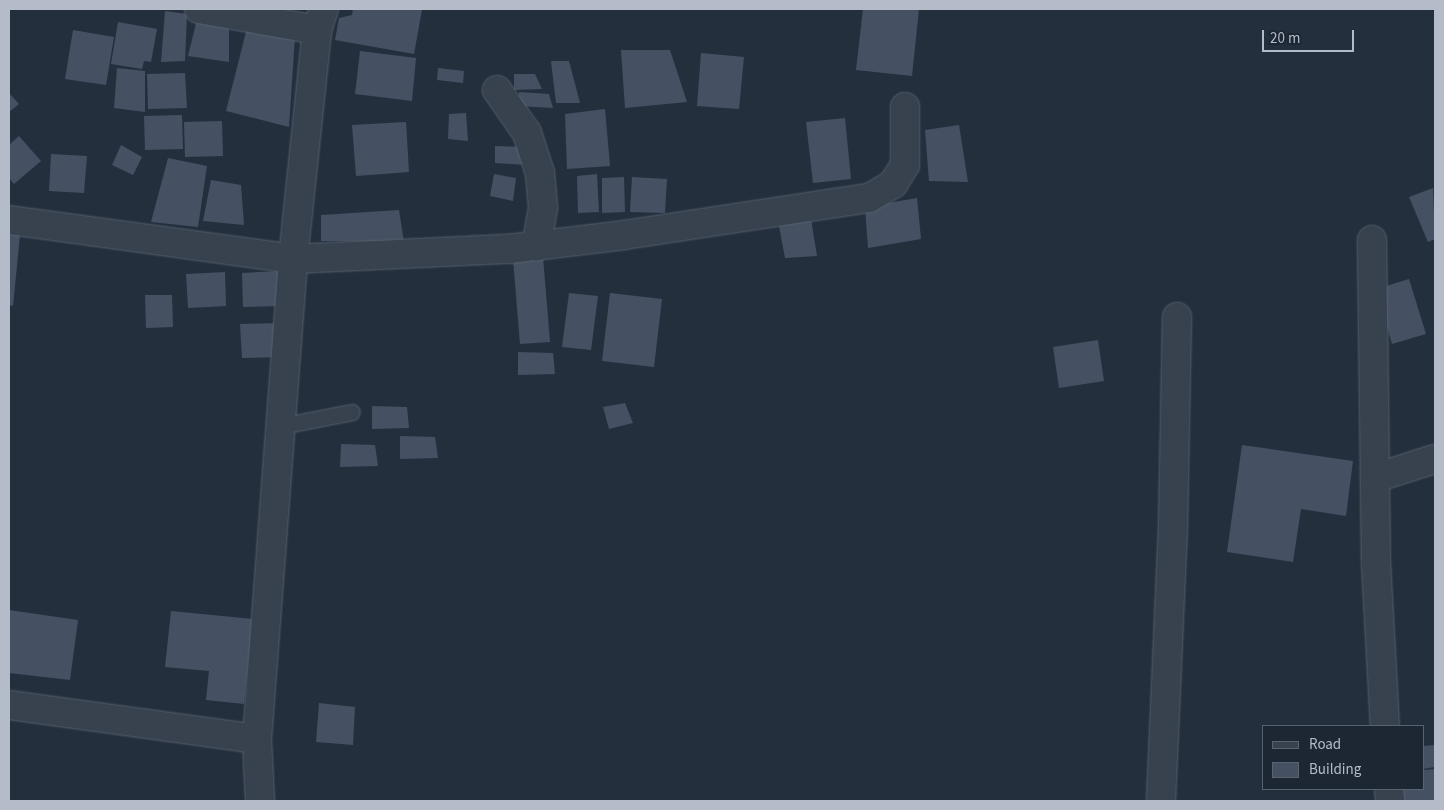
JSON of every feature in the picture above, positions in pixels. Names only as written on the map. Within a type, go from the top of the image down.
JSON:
[{"type":"street","points":[[199,9],[320,19],[293,259],[257,739],[260,801]]},
{"type":"street","points":[[497,90],[527,133],[540,174],[543,208],[536,246]]},
{"type":"street","points":[[9,220],[293,259],[536,246],[870,198],[893,184],[905,165],[905,107]]},
{"type":"street","points":[[1372,240],[1375,478],[1385,725]]},
{"type":"street","points":[[1161,801],[1173,525],[1176,317]]},
{"type":"street","points":[[1375,478],[1435,459]]},
{"type":"street","points":[[9,705],[257,739]]},
{"type":"lane","points":[[281,426],[352,412]]},
{"type":"building","points":[[353,9],[422,10],[414,54],[335,40],[339,18],[352,15]]},
{"type":"building","points":[[863,9],[919,9],[912,76],[856,70]]},
{"type":"building","points":[[165,11],[187,14],[185,61],[161,62]]},
{"type":"building","points":[[198,15],[229,19],[229,62],[188,56]]},
{"type":"building","points":[[118,22],[157,29],[151,62],[144,61],[142,69],[111,64]]},
{"type":"building","points":[[247,28],[295,36],[289,127],[226,111]]},
{"type":"building","points":[[73,30],[114,37],[106,85],[65,79]]},
{"type":"building","points":[[621,50],[670,50],[687,102],[625,108]]},
{"type":"building","points":[[360,51],[416,58],[412,101],[355,94]]},
{"type":"building","points":[[701,53],[744,57],[739,109],[697,106]]},
{"type":"building","points":[[551,61],[569,61],[580,103],[556,103]]},
{"type":"building","points":[[117,68],[145,71],[145,112],[114,108]]},
{"type":"building","points":[[438,68],[464,71],[463,83],[437,80]]},
{"type":"building","points":[[185,73],[187,108],[148,109],[147,74]]},
{"type":"building","points":[[514,74],[535,74],[542,89],[514,90]]},
{"type":"building","points":[[519,92],[549,94],[553,108],[518,106]]},
{"type":"building","points":[[9,93],[19,104],[9,112]]},
{"type":"building","points":[[605,109],[610,166],[567,169],[565,114]]},
{"type":"building","points":[[466,113],[468,141],[448,139],[449,114]]},
{"type":"building","points":[[182,115],[183,149],[145,150],[144,116]]},
{"type":"building","points":[[845,118],[851,179],[813,183],[806,122]]},
{"type":"building","points":[[222,121],[223,156],[185,157],[184,122]]},
{"type":"building","points":[[406,122],[409,172],[356,176],[352,125]]},
{"type":"building","points":[[959,125],[968,182],[929,181],[925,130]]},
{"type":"building","points":[[19,136],[41,161],[14,184],[9,178],[9,145]]},
{"type":"building","points":[[121,145],[142,157],[133,175],[112,165]]},
{"type":"building","points":[[495,146],[526,147],[526,165],[495,163]]},
{"type":"building","points":[[51,154],[87,156],[84,193],[49,191]]},
{"type":"building","points":[[168,158],[207,166],[198,227],[151,222]]},
{"type":"building","points":[[494,174],[516,178],[513,201],[490,196]]},
{"type":"building","points":[[597,174],[599,212],[578,213],[577,176]]},
{"type":"building","points":[[624,177],[625,212],[602,213],[602,178]]},
{"type":"building","points":[[632,177],[667,179],[665,213],[630,212]]},
{"type":"building","points":[[211,180],[241,185],[244,225],[203,221]]},
{"type":"building","points":[[1433,188],[1435,239],[1428,242],[1409,197]]},
{"type":"building","points":[[917,198],[921,239],[868,248],[865,207]]},
{"type":"building","points":[[399,210],[404,242],[321,241],[321,215]]},
{"type":"building","points":[[811,219],[817,256],[785,258],[778,221]]},
{"type":"building","points":[[9,234],[20,235],[13,306],[9,305]]},
{"type":"building","points":[[543,257],[550,342],[520,344],[513,259]]},
{"type":"building","points":[[280,271],[281,306],[243,307],[242,273]]},
{"type":"building","points":[[225,272],[226,306],[188,308],[186,274]]},
{"type":"building","points":[[1409,279],[1426,334],[1392,344],[1376,289]]},
{"type":"building","points":[[569,293],[598,296],[591,350],[562,347]]},
{"type":"building","points":[[610,293],[662,299],[654,367],[602,361]]},
{"type":"building","points":[[145,295],[172,295],[173,327],[146,328]]},
{"type":"building","points":[[279,323],[280,357],[242,358],[240,324]]},
{"type":"building","points":[[1098,340],[1104,381],[1059,388],[1053,347]]},
{"type":"building","points":[[518,352],[553,353],[555,374],[518,375]]},
{"type":"building","points":[[625,403],[633,423],[609,429],[603,407]]},
{"type":"building","points":[[372,406],[407,407],[409,428],[372,429]]},
{"type":"building","points":[[400,436],[435,437],[438,458],[400,459]]},
{"type":"building","points":[[341,444],[375,445],[378,466],[340,467]]},
{"type":"building","points":[[1242,445],[1353,461],[1346,516],[1301,509],[1293,562],[1227,552]]},
{"type":"building","points":[[9,610],[78,620],[70,680],[9,673]]},
{"type":"building","points":[[171,611],[253,619],[244,704],[206,700],[209,671],[165,667]]},
{"type":"building","points":[[319,703],[355,707],[353,745],[316,742]]},
{"type":"building","points":[[1435,745],[1435,767],[1424,769],[1424,746]]},
{"type":"building","points":[[1435,769],[1435,801],[1399,801],[1398,790],[1424,790],[1424,770]]}]
